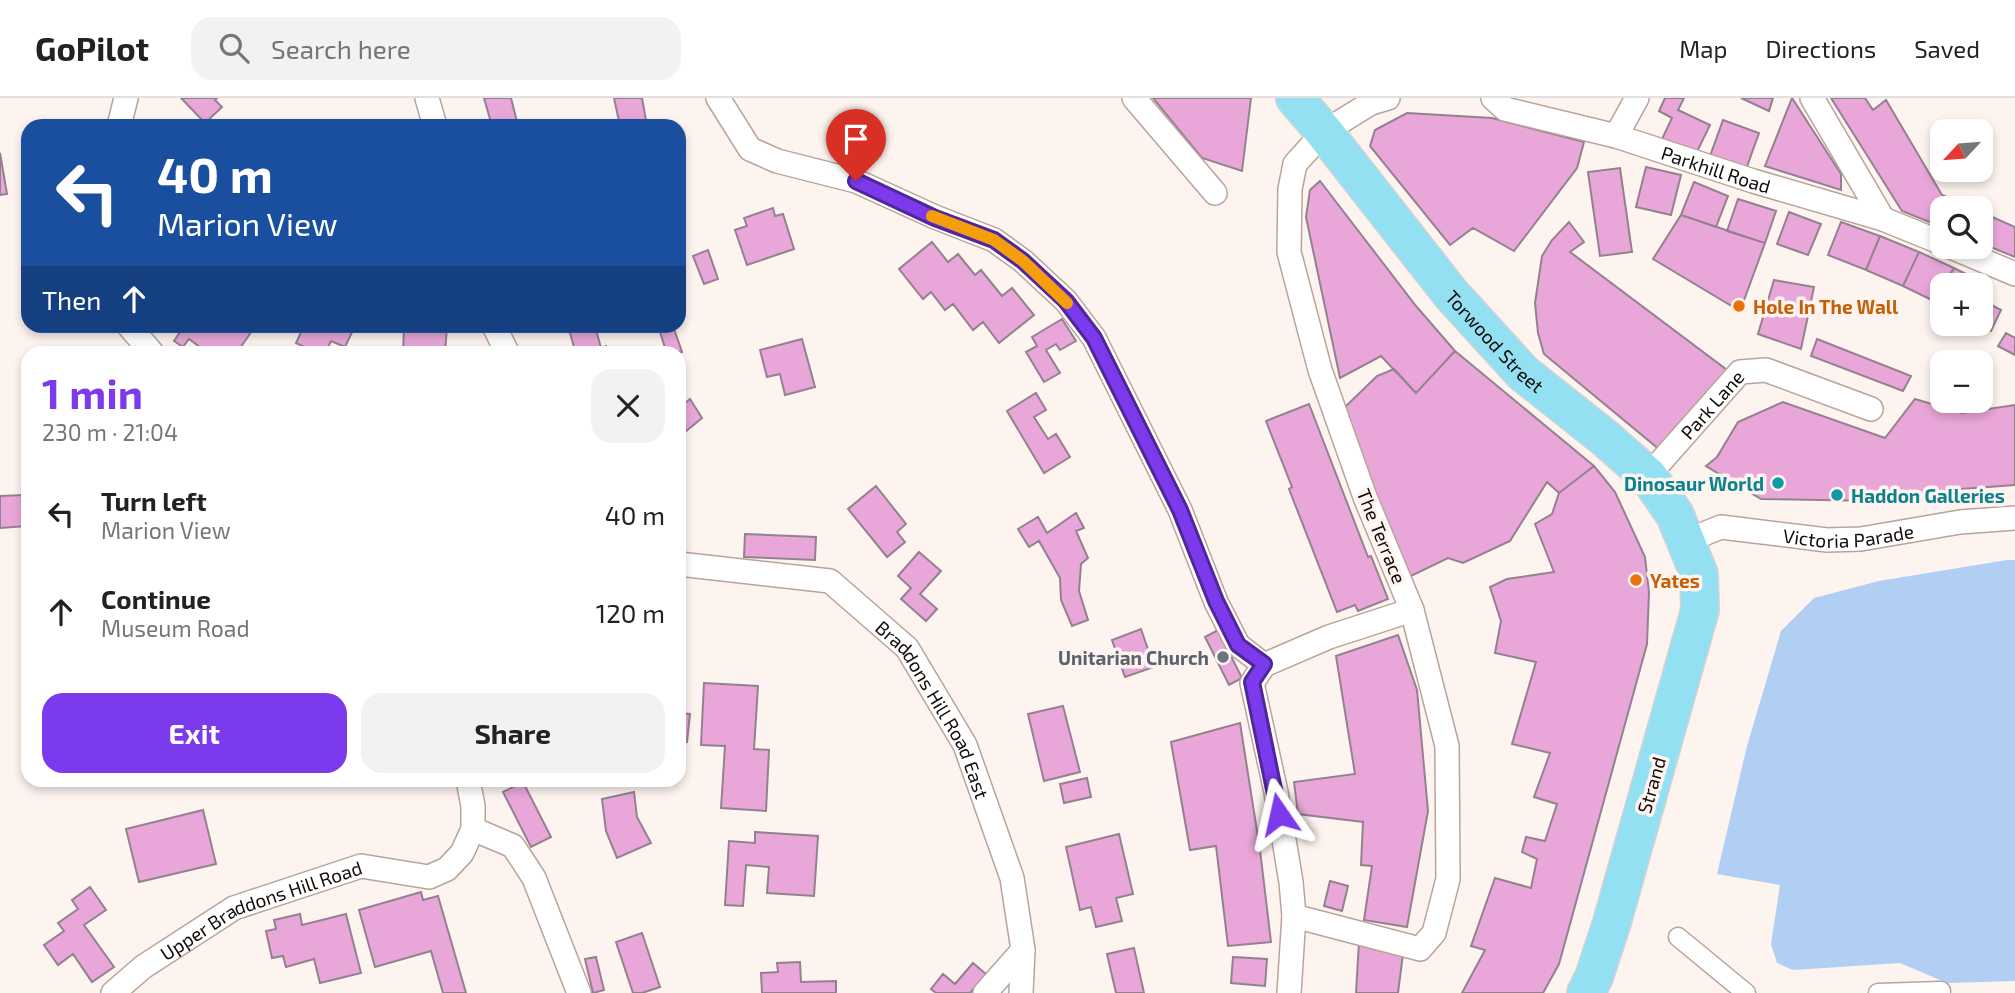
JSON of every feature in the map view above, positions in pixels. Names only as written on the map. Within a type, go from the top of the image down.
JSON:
[{"type":"main road","name":"Torwood Street","points":[[1295,98],[1451,293],[1523,373],[1648,476],[1675,515],[1693,558]]},
{"type":"main road","name":"Strand","points":[[1586,993],[1612,922],[1700,610],[1693,558]]},
{"type":"street","points":[[121,119],[126,98]]},
{"type":"street","points":[[427,98],[433,119]]},
{"type":"street","points":[[718,98],[750,149],[777,161],[856,181],[935,218],[994,240],[1023,261],[1066,301],[1094,338],[1180,510],[1216,601],[1238,645],[1264,664]]},
{"type":"street","points":[[1134,98],[1215,193]]},
{"type":"street","points":[[1324,132],[1371,103],[1388,98]]},
{"type":"street","name":"Parkhill Road","points":[[1493,98],[1505,109],[1616,136],[1753,181],[1883,219],[1930,238]]},
{"type":"street","points":[[1616,136],[1637,98]]},
{"type":"street","points":[[1812,98],[1883,219]]},
{"type":"street","name":"The Terrace","points":[[1294,916],[1420,949],[1434,933],[1448,878],[1447,746],[1412,610],[1365,497],[1320,370],[1289,253],[1290,189],[1295,164],[1324,132]]},
{"type":"street","points":[[1979,259],[2015,274]]},
{"type":"street","name":"Park Lane","points":[[1648,476],[1740,372],[1766,370],[1871,409]]},
{"type":"street","name":"Victoria Parade","points":[[1693,558],[1721,527],[1839,540],[1861,539],[1960,522],[2015,517]]},
{"type":"street","name":"Braddons Hill Road East","points":[[686,565],[830,581],[907,648],[965,745],[1012,878],[1023,950],[1021,993]]},
{"type":"street","points":[[1289,993],[1294,916],[1276,792],[1252,682],[1264,664],[1315,643],[1412,610]]},
{"type":"street","points":[[469,787],[473,829],[513,846],[534,878],[579,993]]},
{"type":"street","name":"Upper Braddons Hill Road","points":[[113,993],[142,967],[234,908],[361,866],[429,877],[447,869],[462,853],[473,829]]},
{"type":"street","points":[[1678,937],[1746,993]]},
{"type":"street","points":[[985,993],[1023,950]]},
{"type":"street","points":[[1878,993],[1941,991]]},
{"type":"water","points":[[2015,560],[2015,981],[1947,983],[1900,963],[1793,970],[1777,963],[1771,944],[1780,885],[1717,874],[1747,746],[1781,631],[1814,598],[1879,581]]},
{"type":"building","points":[[181,98],[217,98],[215,100],[222,107],[209,119],[201,119]]},
{"type":"building","points":[[484,98],[511,98],[516,119],[490,119]]},
{"type":"building","points":[[614,98],[642,98],[646,119],[618,119]]},
{"type":"building","points":[[1153,98],[1251,98],[1242,171],[1202,158]]},
{"type":"building","points":[[1665,98],[1684,98],[1678,110],[1710,125],[1695,156],[1662,139],[1672,118],[1659,111]]},
{"type":"building","points":[[1741,98],[1773,98],[1769,111]]},
{"type":"building","points":[[1792,98],[1841,174],[1841,190],[1765,166]]},
{"type":"building","points":[[1831,98],[1865,98],[1873,110],[1886,100],[1930,175],[1930,182],[1934,182],[1944,196],[1930,196],[1930,222],[1902,211]]},
{"type":"building","points":[[1407,113],[1492,118],[1584,142],[1577,168],[1514,251],[1473,228],[1450,245],[1370,146],[1375,130]]},
{"type":"building","points":[[1723,120],[1759,133],[1745,172],[1709,159]]},
{"type":"building","points":[[0,153],[7,194],[0,195]]},
{"type":"building","points":[[1646,167],[1681,175],[1671,215],[1636,207]]},
{"type":"building","points":[[1620,168],[1632,252],[1600,256],[1588,172]]},
{"type":"building","points":[[1320,181],[1416,306],[1455,351],[1416,393],[1381,356],[1340,378],[1306,217],[1310,190]]},
{"type":"building","points":[[1694,182],[1728,196],[1716,227],[1681,215]]},
{"type":"building","points":[[1738,199],[1776,211],[1765,243],[1727,231]]},
{"type":"building","points":[[773,208],[775,216],[783,214],[794,249],[747,265],[735,230],[747,226],[744,218]]},
{"type":"building","points":[[1789,212],[1821,224],[1808,255],[1777,244]]},
{"type":"building","points":[[1681,215],[1765,243],[1740,311],[1653,259]]},
{"type":"building","points":[[1993,217],[2015,227],[2015,257],[1993,248]]},
{"type":"building","points":[[1569,222],[1584,242],[1570,252],[1727,370],[1660,450],[1544,354],[1538,333],[1535,303],[1542,256],[1552,240]]},
{"type":"building","points":[[1841,222],[1880,236],[1866,270],[1828,255]]},
{"type":"building","points":[[1880,236],[1919,252],[1903,286],[1866,270]]},
{"type":"building","points":[[932,242],[948,262],[958,254],[975,275],[981,270],[1002,296],[1012,288],[1034,315],[999,343],[983,322],[973,330],[953,304],[945,310],[931,292],[923,299],[899,269]]},
{"type":"building","points":[[708,250],[718,279],[704,284],[693,256]]},
{"type":"building","points":[[1919,252],[1954,268],[1950,273],[1930,273],[1930,299],[1903,286]]},
{"type":"building","points":[[1954,268],[1964,273],[1951,273]]},
{"type":"building","points":[[1774,280],[1814,287],[1801,349],[1758,334]]},
{"type":"building","points":[[1993,306],[2001,310],[1993,327]]},
{"type":"building","points":[[1062,319],[1076,341],[1060,350],[1056,344],[1046,350],[1060,373],[1044,382],[1026,352],[1037,346],[1032,337]]},
{"type":"building","points":[[179,333],[251,333],[242,346],[198,346],[189,339],[182,346],[174,341]]},
{"type":"building","points":[[301,333],[352,333],[345,346],[331,341],[329,346],[302,346],[296,343]]},
{"type":"building","points":[[404,333],[446,333],[446,346],[403,346]]},
{"type":"building","points":[[570,333],[597,333],[600,346],[574,346]]},
{"type":"building","points":[[660,333],[675,333],[680,346],[664,346]]},
{"type":"building","points":[[2006,333],[2015,338],[2015,355],[1998,346]]},
{"type":"building","points":[[802,339],[815,387],[785,395],[780,374],[767,377],[760,350]]},
{"type":"building","points":[[1817,339],[1911,376],[1903,391],[1811,356]]},
{"type":"building","points":[[1455,351],[1594,466],[1559,493],[1547,482],[1510,541],[1463,563],[1448,558],[1409,577],[1373,494],[1344,408],[1377,376],[1394,369],[1416,393]]},
{"type":"building","points":[[1036,393],[1046,410],[1034,417],[1048,439],[1056,434],[1070,457],[1044,473],[1007,411]]},
{"type":"building","points":[[690,399],[702,418],[686,431],[686,402]]},
{"type":"building","points":[[1915,399],[1930,403],[1930,413],[1993,413],[1993,408],[2015,405],[2015,485],[1934,491],[1876,501],[1761,499],[1706,466],[1717,457],[1738,422],[1783,402],[1885,438]]},
{"type":"building","points":[[1309,404],[1368,557],[1371,556],[1388,599],[1358,611],[1355,605],[1337,612],[1289,489],[1292,487],[1266,421]]},
{"type":"building","points":[[1594,466],[1615,492],[1645,557],[1649,592],[1647,644],[1559,964],[1543,993],[1462,993],[1485,950],[1471,946],[1495,878],[1531,888],[1537,859],[1522,852],[1526,837],[1545,841],[1557,804],[1534,797],[1550,753],[1512,744],[1536,662],[1495,653],[1501,621],[1490,587],[1507,579],[1554,572],[1535,524],[1552,514],[1559,493]]},
{"type":"building","points":[[876,486],[906,524],[897,532],[905,542],[887,557],[848,509]]},
{"type":"building","points":[[21,495],[21,526],[0,528],[0,496]]},
{"type":"building","points":[[1076,513],[1084,528],[1076,531],[1088,558],[1081,564],[1079,591],[1088,620],[1072,626],[1061,600],[1060,578],[1039,541],[1029,547],[1018,529],[1038,517],[1047,533]]},
{"type":"building","points":[[745,534],[816,537],[815,560],[744,557]]},
{"type":"building","points":[[919,552],[941,571],[920,594],[937,609],[926,621],[901,599],[911,588],[898,576]]},
{"type":"building","points":[[1141,629],[1154,667],[1125,677],[1112,640]]},
{"type":"building","name":"Unitarian Church","points":[[1218,630],[1242,678],[1229,685],[1205,637]]},
{"type":"building","points":[[1398,635],[1417,690],[1428,811],[1407,927],[1364,920],[1372,866],[1361,865],[1363,822],[1298,814],[1294,782],[1355,774],[1336,656]]},
{"type":"building","points":[[704,683],[758,686],[754,749],[769,750],[766,811],[721,808],[725,746],[701,745]]},
{"type":"building","points":[[1063,706],[1080,772],[1044,781],[1028,714]]},
{"type":"building","points":[[686,714],[690,714],[686,742]]},
{"type":"building","points":[[1240,723],[1271,942],[1228,946],[1216,846],[1190,850],[1171,742]]},
{"type":"building","points":[[1087,778],[1091,797],[1064,803],[1060,784]]},
{"type":"building","points":[[513,787],[526,787],[551,837],[531,847],[503,792]]},
{"type":"building","points":[[634,792],[637,817],[651,843],[617,858],[606,831],[602,799]]},
{"type":"building","points":[[203,810],[216,864],[139,882],[126,829]]},
{"type":"building","points":[[755,832],[818,836],[814,896],[767,893],[769,867],[746,865],[743,906],[725,905],[729,841],[755,843]]},
{"type":"building","points":[[1119,834],[1133,894],[1116,898],[1122,921],[1096,927],[1091,907],[1080,910],[1066,847]]},
{"type":"building","points":[[1330,881],[1348,886],[1342,911],[1324,906]]},
{"type":"building","points":[[90,887],[106,910],[84,925],[114,967],[92,982],[73,954],[58,965],[44,945],[64,931],[58,923],[78,909],[72,900]]},
{"type":"building","points":[[421,892],[423,900],[438,896],[466,993],[443,993],[431,951],[375,967],[359,910]]},
{"type":"building","points":[[300,914],[302,925],[346,914],[361,973],[320,983],[314,959],[286,967],[283,956],[272,958],[266,931],[276,929],[274,920]]},
{"type":"building","points":[[642,933],[660,987],[633,993],[616,942]]},
{"type":"building","points":[[1359,942],[1403,954],[1398,993],[1356,993]]},
{"type":"building","points":[[1134,948],[1144,993],[1116,993],[1107,954]]},
{"type":"building","points":[[596,957],[604,990],[593,993],[585,959]]},
{"type":"building","points":[[1233,957],[1267,959],[1265,986],[1231,983]]},
{"type":"building","points":[[800,962],[801,982],[836,981],[836,993],[762,993],[761,973],[778,972],[777,963]]},
{"type":"building","points":[[973,963],[986,974],[970,993],[936,993],[931,989],[943,974],[955,984]]},
{"type":"slow traffic","points":[[932,216],[994,240],[1023,261],[1067,303]]},
{"type":"place","name":"Hole In The Wall","points":[[1739,306]]},
{"type":"place","name":"Dinosaur World","points":[[1778,483]]},
{"type":"place","name":"Haddon Galleries","points":[[1837,495]]},
{"type":"place","name":"Yates","points":[[1636,580]]},
{"type":"place","name":"Unitarian Church","points":[[1223,657]]},
{"type":"route","points":[[856,181],[935,218],[994,240],[1023,261],[1066,301],[1094,338],[1180,510],[1216,601],[1238,645],[1264,664],[1252,682],[1279,814]]}]
